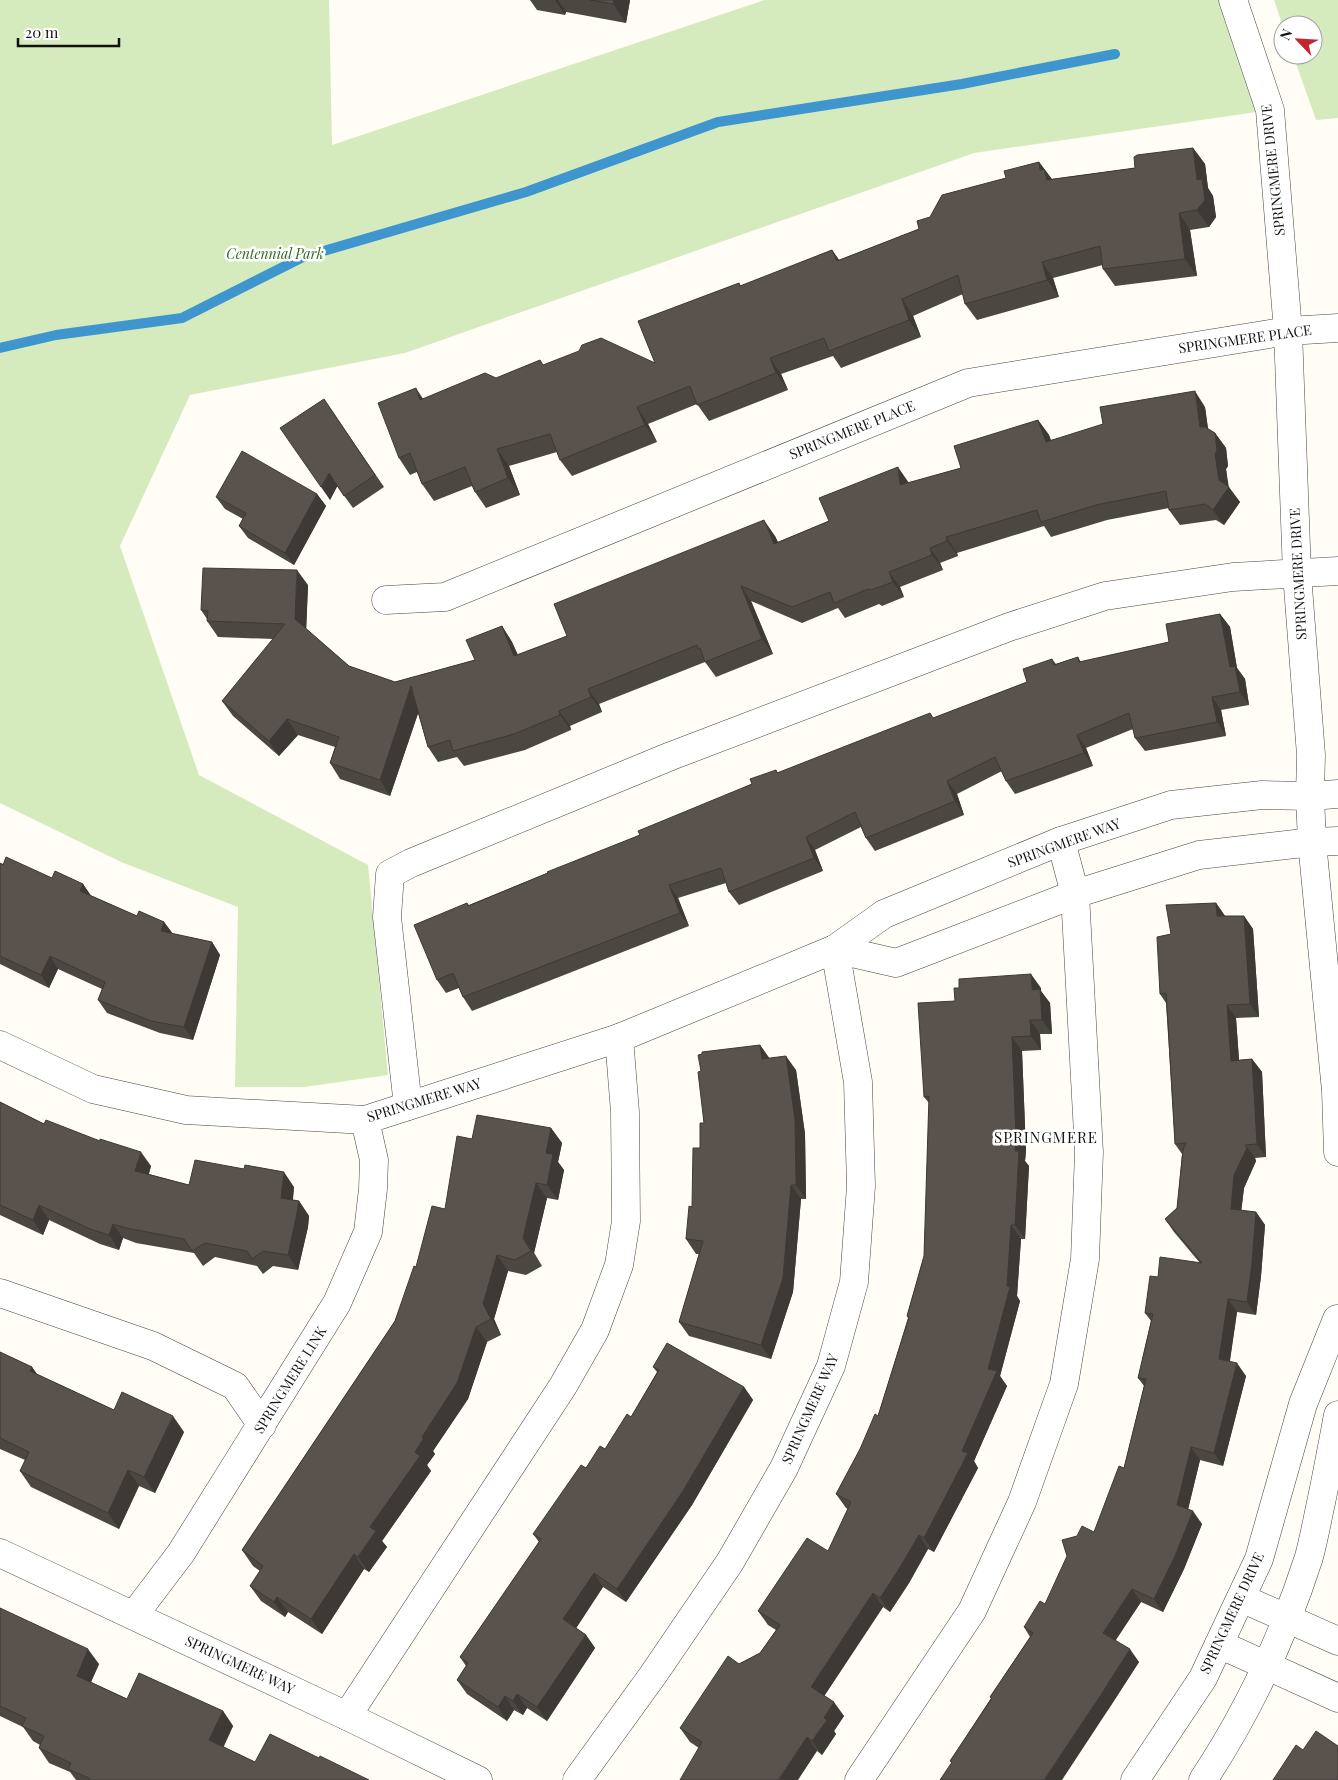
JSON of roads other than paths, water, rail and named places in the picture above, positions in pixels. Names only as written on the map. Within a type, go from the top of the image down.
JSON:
[{"type":"street","name":"SPRINGMERE DRIVE","points":[[1233,0],[1270,110],[1288,330],[1297,574],[1311,755],[1310,796],[1325,841],[1338,1152]]},
{"type":"street","name":"SPRINGMERE PLACE","points":[[386,600],[445,597],[968,383],[1288,330],[1338,328]]},
{"type":"street","points":[[408,1106],[387,917],[390,874],[411,863],[671,756],[1009,627],[1105,596],[1233,577],[1338,571]]},
{"type":"street","name":"SPRINGMERE WAY","points":[[0,1045],[93,1089],[186,1110],[366,1120],[618,1038],[836,949],[884,914],[1061,841],[1172,805],[1262,795],[1310,796],[1338,794]]},
{"type":"street","points":[[859,1780],[972,1611],[1022,1502],[1064,1384],[1085,1259],[1089,1152],[1076,894],[1061,841]]},
{"type":"street","points":[[836,949],[896,963],[1076,894],[1199,856],[1325,841]]},
{"type":"street","name":"SPRINGMERE WAY","points":[[577,1780],[653,1675],[730,1562],[784,1468],[831,1366],[854,1282],[861,1186],[858,1082],[836,949]]},
{"type":"street","points":[[347,1716],[563,1386],[595,1330],[619,1265],[626,1221],[625,1112],[618,1038]]},
{"type":"street","name":"SPRINGMERE LINK","points":[[134,1615],[181,1553],[337,1303],[368,1232],[374,1189],[374,1160],[366,1120]]},
{"type":"street","points":[[0,1293],[153,1346],[235,1386],[262,1425]]},
{"type":"street","name":"SPRINGMERE DRIVE","points":[[1338,1299],[1338,1332]]},
{"type":"street","name":"SPRINGMERE DRIVE","points":[[1135,1780],[1203,1678],[1259,1559],[1303,1404],[1337,1319]]},
{"type":"street","points":[[1203,1780],[1250,1704],[1268,1667],[1287,1619],[1309,1555],[1338,1414]]},
{"type":"street","name":"SPRINGMERE WAY","points":[[0,1553],[347,1716],[478,1780]]},
{"type":"street","points":[[1241,1598],[1338,1641]]},
{"type":"street","points":[[1218,1644],[1338,1698]]},
{"type":"waterway","points":[[0,348],[56,335],[182,318],[303,257],[526,192],[718,122],[962,84],[1115,54]]},
{"type":"district","name":"SPRINGMERE","points":[[1046,1138]]},
{"type":"park label","name":"Centennial Park","points":[[275,254]]}]
